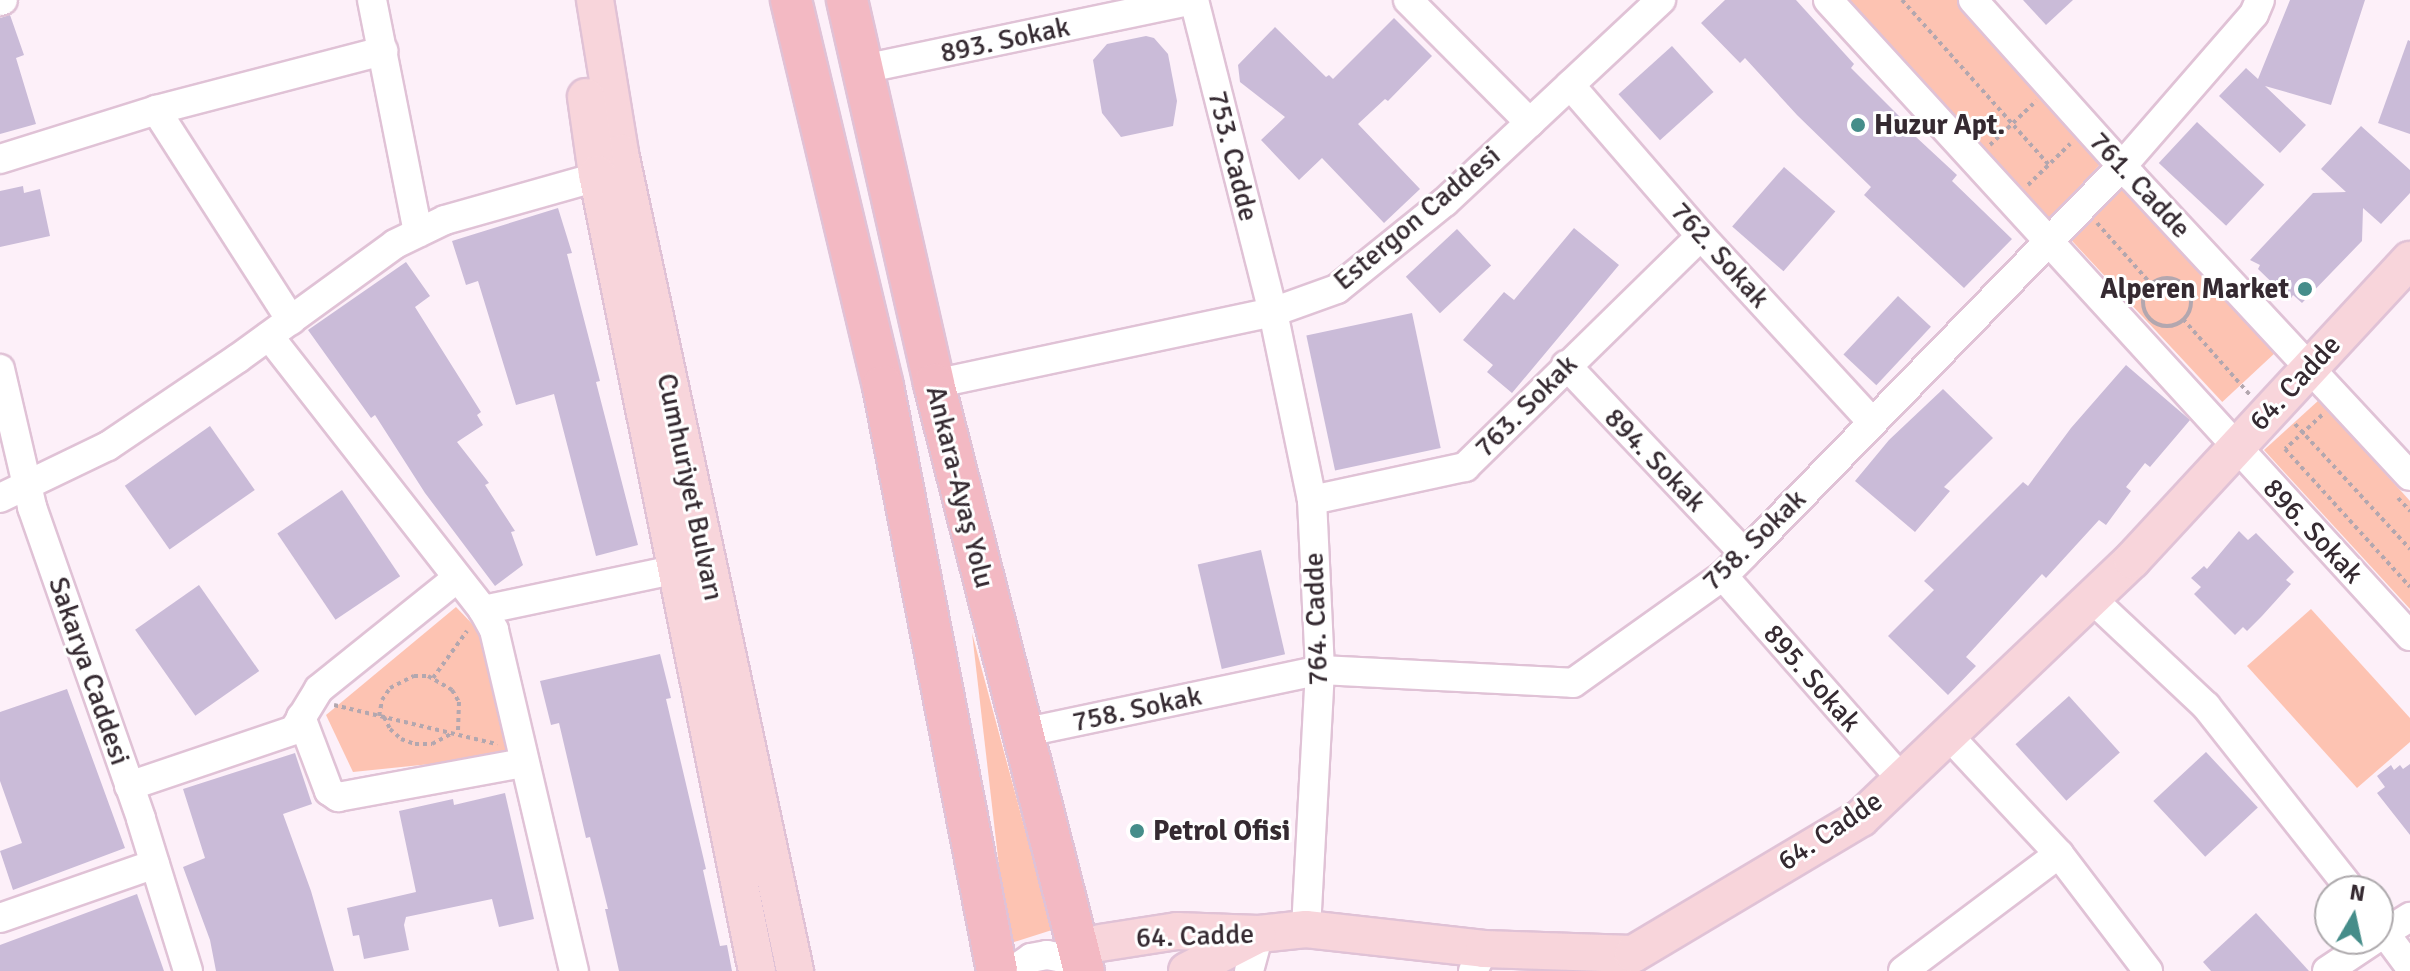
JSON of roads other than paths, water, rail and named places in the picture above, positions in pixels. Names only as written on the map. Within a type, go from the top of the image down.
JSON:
[{"type":"highway","name":"Ankara-Ayaş Yolu","points":[[791,0],[883,386],[997,971]]},
{"type":"highway","name":"Ankara-Ayaş Yolu","points":[[847,0],[934,384],[1079,958]]},
{"type":"main road","name":"Cumhuriyet Bulvarı","points":[[571,0],[795,971]]},
{"type":"main road","name":"Cumhuriyet Bulvarı","points":[[595,0],[610,173],[678,569],[757,971]]},
{"type":"main road","name":"64. Cadde","points":[[1079,958],[1177,931],[1259,934],[1306,929],[1478,960],[1635,963],[1861,818],[2091,598],[2236,447],[2276,422],[2310,367],[2410,260]]},
{"type":"main road","points":[[1187,971],[1259,934]]},
{"type":"street","points":[[372,0],[418,233]]},
{"type":"street","name":"893. Sokak","points":[[863,69],[1194,0]]},
{"type":"street","name":"753. Cadde","points":[[1194,0],[1273,312]]},
{"type":"street","points":[[1408,0],[1530,123]]},
{"type":"street","name":"Estergon Caddesi","points":[[934,384],[1273,312],[1337,289],[1445,202],[1661,0]]},
{"type":"street","name":"896. Sokak","points":[[1828,0],[2410,636]]},
{"type":"street","name":"761. Cadde","points":[[1973,0],[2122,166],[2410,476]]},
{"type":"street","name":"758. Sokak","points":[[1022,733],[1320,670],[1573,683],[1723,576],[2122,166],[2254,14],[2260,0]]},
{"type":"street","points":[[0,159],[156,110],[383,51]]},
{"type":"street","name":"762. Sokak","points":[[1570,85],[1701,236],[1872,422]]},
{"type":"street","points":[[156,110],[280,328],[457,578],[483,610],[494,630],[574,971]]},
{"type":"street","points":[[0,498],[108,446],[280,328],[395,244],[445,220],[610,173]]},
{"type":"street","name":"763. Sokak","points":[[1312,500],[1465,467],[1701,236]]},
{"type":"street","name":"764. Cadde","points":[[1273,312],[1312,500],[1320,670],[1306,929]]},
{"type":"street","name":"894. Sokak","points":[[1566,365],[1745,554]]},
{"type":"street","name":"Sakarya Caddesi","points":[[0,369],[27,486],[188,971]]},
{"type":"street","points":[[483,610],[678,569]]},
{"type":"street","name":"895. Sokak","points":[[1723,576],[1902,780]]},
{"type":"street","points":[[129,786],[294,730],[319,689],[457,578]]},
{"type":"street","points":[[2091,598],[2206,706],[2339,875]]},
{"type":"street","points":[[307,708],[329,791],[338,797],[522,756]]},
{"type":"street","points":[[1949,736],[2059,854],[2148,971]]},
{"type":"street","points":[[1903,971],[2059,854]]},
{"type":"street","points":[[0,918],[155,864]]},
{"type":"street","points":[[1249,971],[1259,934]]},
{"type":"street","points":[[2394,949],[2410,967]]},
{"type":"street","points":[[2327,971],[2349,955]]},
{"type":"street","points":[[1012,971],[1031,958],[1079,958]]},
{"type":"place","name":"Huzur Apt.","points":[[1858,125]]},
{"type":"place","name":"Alperen Market","points":[[2305,289]]},
{"type":"place","name":"Petrol Ofisi","points":[[1137,831]]}]
